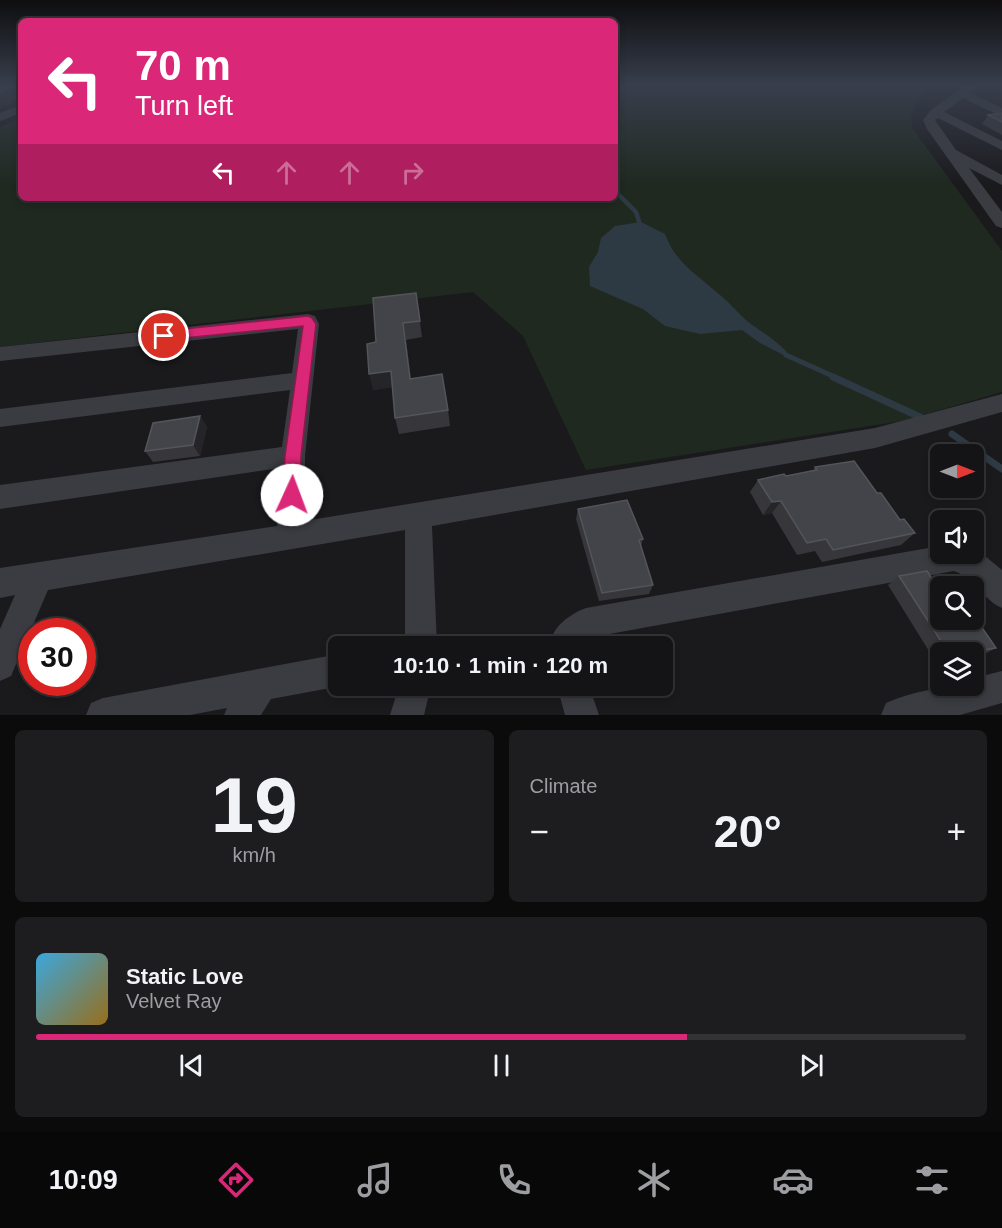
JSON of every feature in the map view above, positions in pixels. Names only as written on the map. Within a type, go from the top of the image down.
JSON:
[{"type":"street","points":[[931,118],[931,126],[1002,223]]},
{"type":"street","points":[[948,118],[1002,146]]},
{"type":"street","points":[[947,149],[1002,181]]},
{"type":"street","points":[[0,354],[305,320],[309,324],[293,456],[290,535]]},
{"type":"street","points":[[0,418],[301,380]]},
{"type":"street","points":[[0,583],[418,516],[874,438],[1002,403]]},
{"type":"street","points":[[0,497],[293,456]]},
{"type":"street","points":[[418,516],[421,636]]},
{"type":"street","points":[[571,636],[586,623],[954,557],[969,561],[983,570],[1002,593]]},
{"type":"street","points":[[0,665],[39,576]]},
{"type":"street","points":[[103,715],[328,672]]},
{"type":"street","points":[[241,715],[262,684]]},
{"type":"street","points":[[898,715],[1002,687]]},
{"type":"street","points":[[407,715],[412,696]]},
{"type":"street","points":[[576,696],[582,715]]},
{"type":"green space","points":[[618,118],[911,118],[913,129],[1002,251],[1002,392],[902,421],[586,470],[523,336],[473,292],[0,347],[0,127],[18,119],[18,201],[618,201]]},
{"type":"shaded area","points":[[641,222],[665,234],[675,253],[688,268],[747,321],[778,343],[793,360],[760,343],[742,330],[700,334],[665,326],[643,309],[590,286],[589,267],[598,252],[601,238],[615,226]]},
{"type":"building","points":[[416,293],[420,321],[403,323],[410,379],[442,374],[448,410],[395,418],[391,371],[369,374],[367,344],[376,342],[373,298]]},
{"type":"building","points":[[200,416],[193,445],[145,451],[153,423]]},
{"type":"building","points":[[854,461],[877,493],[881,493],[900,520],[904,519],[915,533],[833,550],[826,539],[807,543],[781,501],[772,502],[758,480],[817,470],[815,467]]},
{"type":"building","points":[[627,500],[643,539],[639,540],[653,585],[602,593],[578,509]]},
{"type":"building","points":[[927,571],[930,576],[930,624],[899,576]]},
{"type":"building","points":[[934,630],[984,630],[996,648],[984,650],[984,642],[942,642]]},
{"type":"waterway","points":[[618,194],[636,212],[641,228]]},
{"type":"waterway","points":[[786,355],[837,378]]},
{"type":"waterway","points":[[833,377],[920,417]]},
{"type":"waterway","points":[[952,434],[1002,469]]},
{"type":"route","points":[[164,336],[308,321],[293,456],[292,495]]}]
